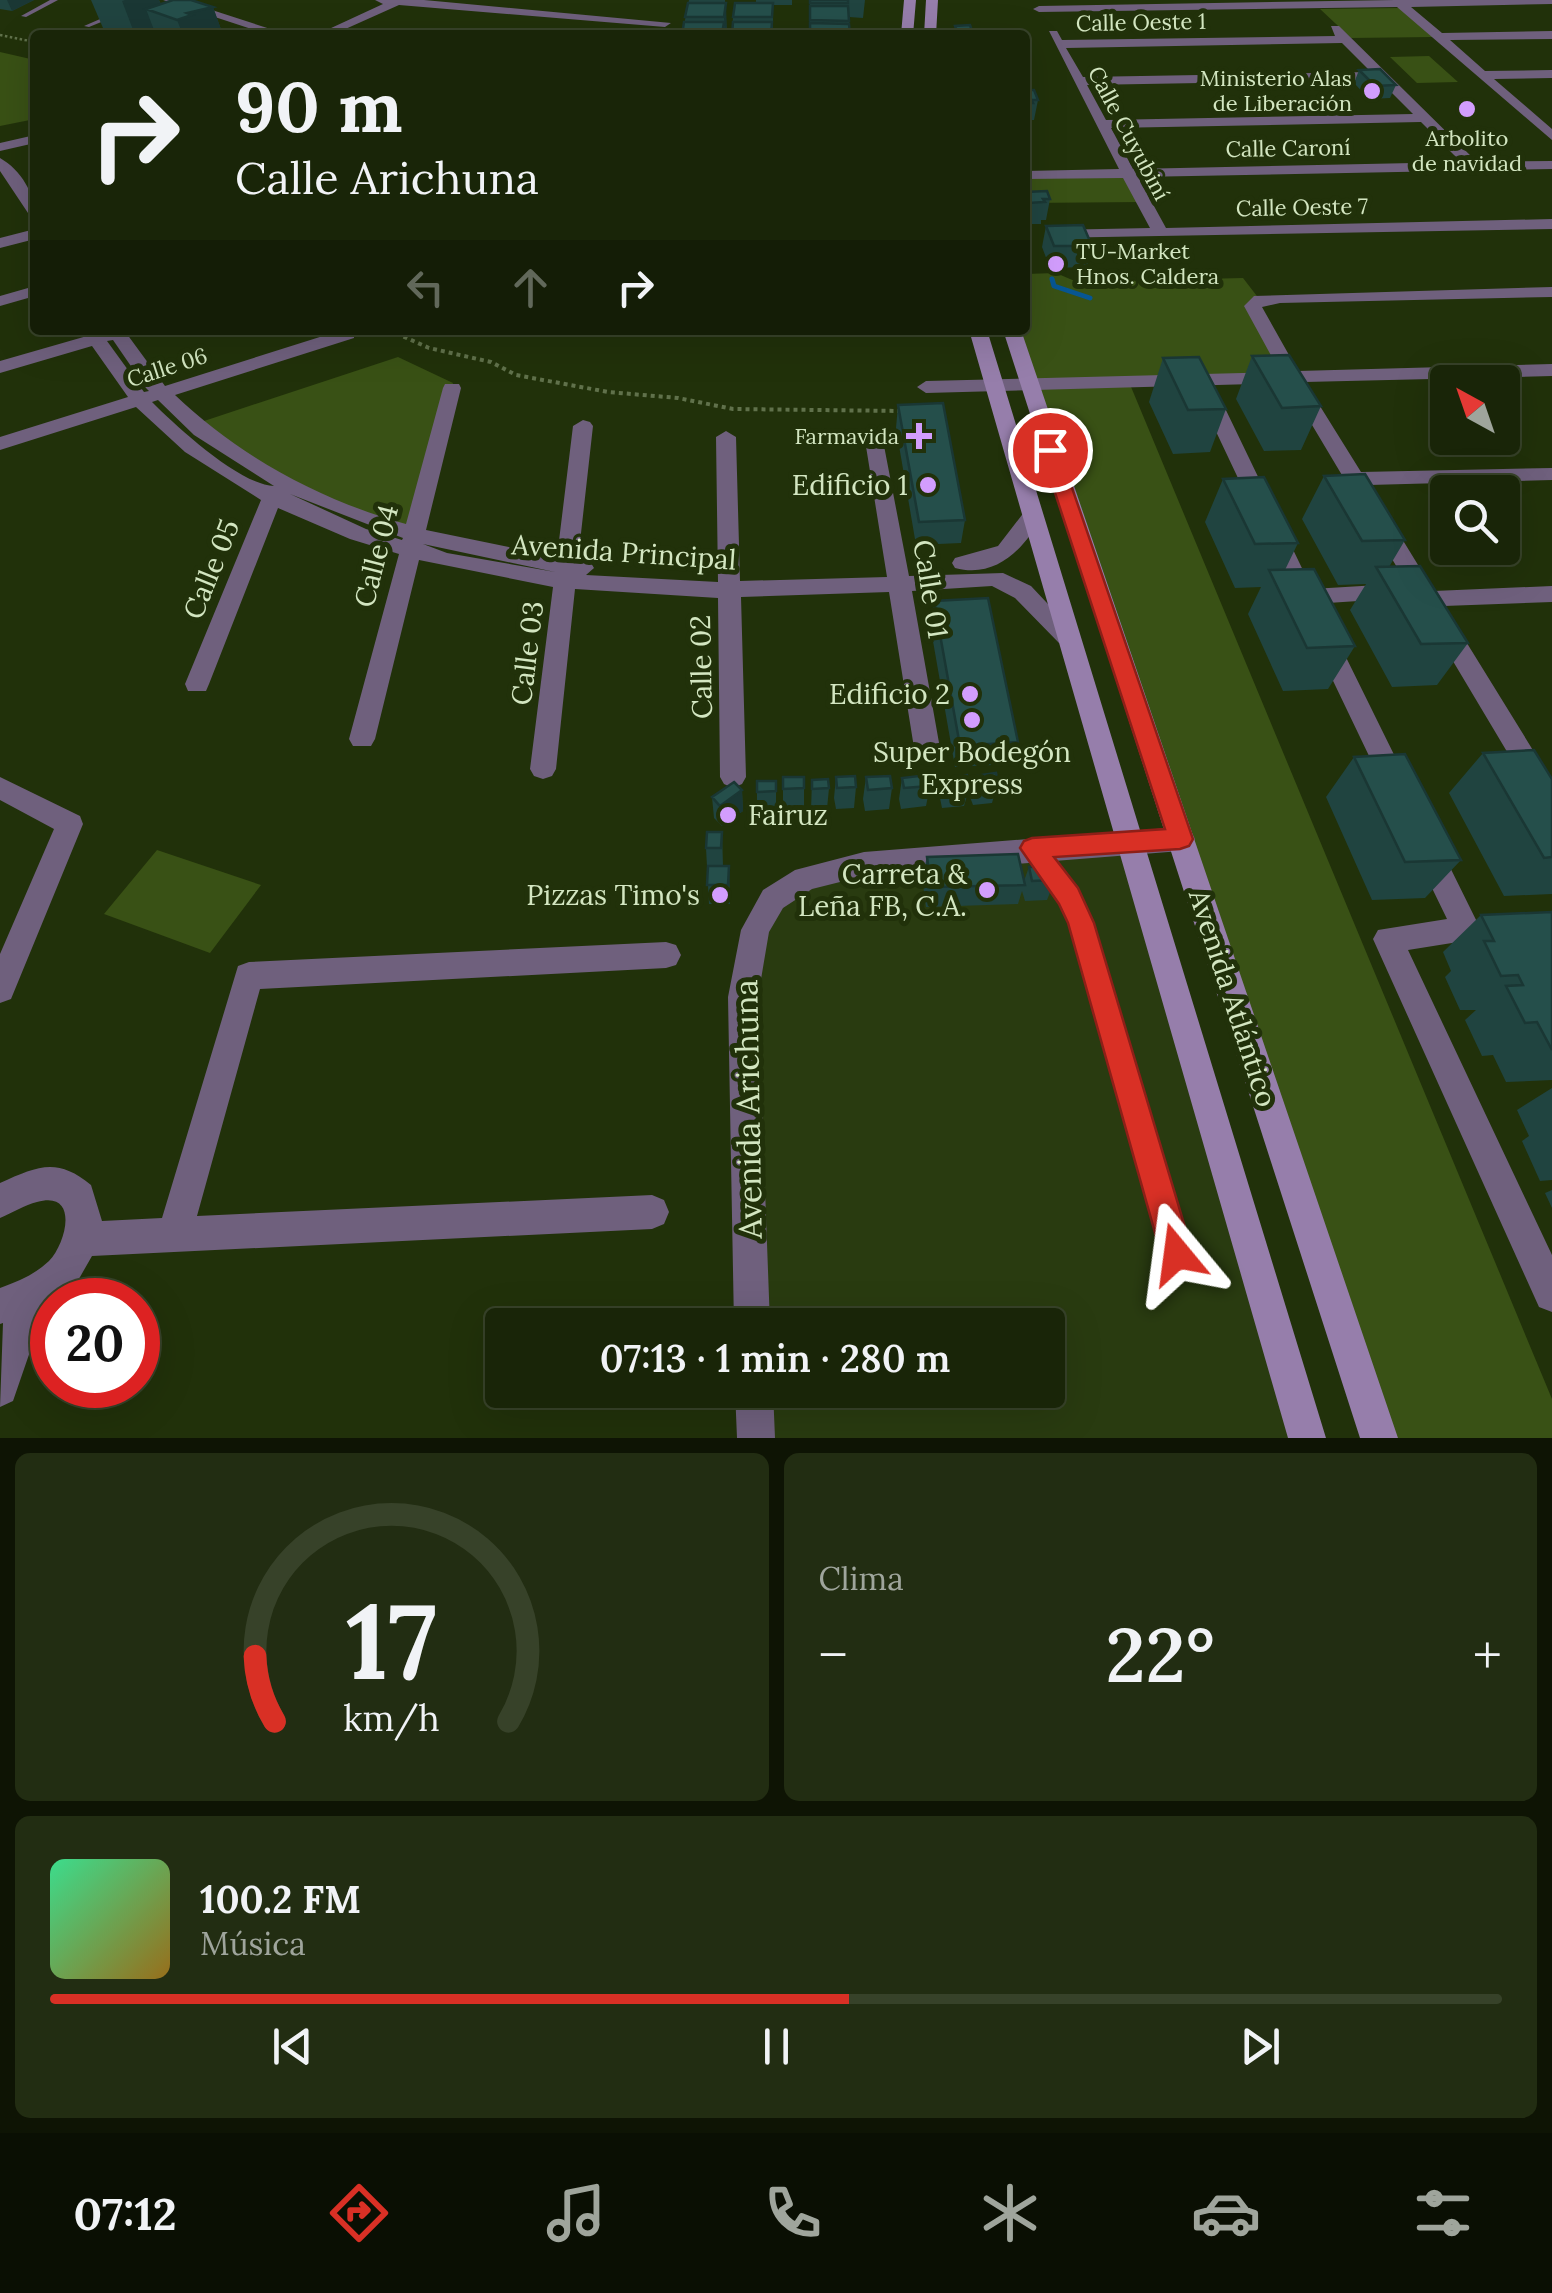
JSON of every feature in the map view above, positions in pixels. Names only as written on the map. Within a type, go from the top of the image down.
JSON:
[{"type":"main road","points":[[907,30],[910,0]]},
{"type":"main road","points":[[930,30],[932,0]]},
{"type":"main road","name":"Avenida Atlántico","points":[[979,335],[1307,1438]]},
{"type":"main road","name":"Avenida Atlántico","points":[[1014,335],[1378,1438]]},
{"type":"street","points":[[169,0],[267,30]]},
{"type":"street","points":[[381,0],[665,23]]},
{"type":"street","points":[[333,30],[398,1]]},
{"type":"street","points":[[1037,5],[1552,2]]},
{"type":"street","points":[[1309,3],[1473,166]]},
{"type":"street","points":[[1401,4],[1552,136]]},
{"type":"street","name":"Calle Cuyubiní","points":[[1037,5],[1160,232]]},
{"type":"street","points":[[1439,37],[1552,35]]},
{"type":"street","name":"Calle Oeste 1","points":[[1058,44],[1345,39]]},
{"type":"street","points":[[1482,75],[1552,74]]},
{"type":"street","points":[[1078,81],[1382,76]]},
{"type":"street","points":[[1530,117],[1552,117]]},
{"type":"street","points":[[1101,124],[1424,118]]},
{"type":"street","points":[[0,192],[30,183],[1,150],[30,141]]},
{"type":"street","name":"Calle Caroní","points":[[1030,174],[1552,165]]},
{"type":"street","name":"Calle Oeste 7","points":[[1053,235],[1552,224]]},
{"type":"street","points":[[0,243],[30,235]]},
{"type":"street","points":[[0,301],[30,292]]},
{"type":"street","points":[[1552,292],[1260,300],[1253,306],[1256,317],[1552,804]]},
{"type":"street","points":[[0,367],[100,335]]},
{"type":"street","name":"Avenida Principal","points":[[111,335],[148,397],[192,450],[281,491],[345,530],[410,542],[485,570],[730,583],[993,570]]},
{"type":"street","name":"Calle 06","points":[[0,444],[345,335]]},
{"type":"street","points":[[926,388],[1552,370]]},
{"type":"street","name":"Calle 04","points":[[362,739],[452,388]]},
{"type":"street","points":[[1213,404],[1467,930]]},
{"type":"street","name":"Calle 03","points":[[543,769],[584,426]]},
{"type":"street","name":"Calle 01","points":[[874,434],[928,754]]},
{"type":"street","name":"Calle 02","points":[[726,436],[733,776]]},
{"type":"street","points":[[1354,479],[1552,474]]},
{"type":"street","name":"Calle 05","points":[[198,684],[281,491]]},
{"type":"street","points":[[1032,516],[993,570],[1023,592],[1067,637]]},
{"type":"street","points":[[1305,597],[1552,594]]},
{"type":"street","points":[[1524,757],[1552,756]]},
{"type":"street","points":[[0,788],[70,824],[2,981]]},
{"type":"street","points":[[1032,848],[1180,839]]},
{"type":"street","name":"Avenida Arichuna","points":[[752,1308],[743,997],[746,962],[755,930],[773,899],[805,879],[834,870],[1032,848]]},
{"type":"street","points":[[1501,931],[1467,930],[1388,939],[1552,1294]]},
{"type":"street","points":[[174,1234],[249,976],[666,955]]},
{"type":"street","points":[[0,1201],[38,1183],[57,1182],[72,1188],[83,1199],[87,1215],[84,1239],[62,1274],[15,1302],[0,1388]]},
{"type":"street","points":[[84,1239],[652,1212]]},
{"type":"street","points":[[755,1408],[756,1438]]},
{"type":"lane","points":[[24,16],[55,0]]},
{"type":"lane","points":[[86,26],[121,13]]},
{"type":"lane","points":[[199,22],[222,30]]},
{"type":"lane","points":[[1032,848],[1069,896],[1081,923],[1177,1254]]},
{"type":"path","points":[[0,35],[30,41]]},
{"type":"path","points":[[400,335],[430,348],[492,362],[516,376],[608,392],[678,398],[742,410],[901,411]]},
{"type":"shaded area","points":[[1400,8],[1433,37],[1351,38],[1320,9]]},
{"type":"shaded area","points":[[0,52],[30,59],[30,120],[0,126]]},
{"type":"shaded area","points":[[1429,56],[1458,82],[1417,83],[1390,57]]},
{"type":"shaded area","points":[[1127,173],[1143,202],[1030,203],[1030,175]]},
{"type":"shaded area","points":[[1056,273],[1077,282],[1243,278],[1260,300],[1256,302],[1292,376],[1129,382],[1552,1399],[1552,1438],[1379,1438],[1014,335],[1030,335],[1030,274]]},
{"type":"shaded area","points":[[398,357],[453,383],[412,533],[336,505],[192,425]]},
{"type":"shaded area","points":[[1128,841],[1307,1438],[756,1438],[755,1408],[1065,1408],[1065,1308],[752,1308],[755,930],[805,879]]},
{"type":"shaded area","points":[[157,850],[261,885],[210,953],[104,914]]},
{"type":"building","points":[[173,0],[191,0],[213,7],[187,13],[192,15],[177,20],[146,9]]},
{"type":"building","points":[[848,0],[848,3],[810,3]]},
{"type":"building","points":[[688,3],[726,3],[724,17],[685,17]]},
{"type":"building","points":[[735,3],[773,3],[772,17],[733,17]]},
{"type":"building","points":[[810,6],[848,6],[849,21],[810,20]]},
{"type":"building","points":[[684,22],[724,22],[723,30],[683,30]]},
{"type":"building","points":[[733,22],[772,22],[771,30],[732,30]]},
{"type":"building","points":[[810,23],[849,24],[850,30],[810,30]]},
{"type":"building","points":[[970,25],[972,30],[956,30],[955,26]]},
{"type":"building","points":[[1380,69],[1396,85],[1375,86],[1359,70]]},
{"type":"building","points":[[1047,191],[1050,199],[1030,203],[1030,192]]},
{"type":"building","points":[[1083,225],[1092,246],[1054,246],[1046,226]]},
{"type":"building","points":[[1289,355],[1321,406],[1282,408],[1252,356]]},
{"type":"building","points":[[1199,357],[1226,409],[1188,410],[1163,358]]},
{"type":"building","name":"Edificio 1","points":[[943,403],[965,520],[919,522],[898,405]]},
{"type":"building","points":[[1365,474],[1405,540],[1362,541],[1324,476]]},
{"type":"building","points":[[1264,477],[1298,543],[1255,544],[1223,479]]},
{"type":"building","points":[[1420,566],[1468,643],[1421,644],[1376,567]]},
{"type":"building","points":[[1314,569],[1355,646],[1307,648],[1269,570]]},
{"type":"building","name":"Edificio 2","points":[[988,598],[1018,742],[960,746],[934,601]]},
{"type":"building","points":[[1534,750],[1552,779],[1552,857],[1544,858],[1483,753]]},
{"type":"building","points":[[1405,754],[1461,860],[1405,862],[1354,757]]},
{"type":"building","points":[[996,773],[998,782],[978,784],[975,776]]},
{"type":"building","points":[[927,775],[930,786],[904,788],[902,778]]},
{"type":"building","points":[[967,775],[970,785],[947,786],[944,777]]},
{"type":"building","points":[[855,776],[856,787],[837,788],[836,777]]},
{"type":"building","points":[[890,776],[892,788],[868,790],[866,777]]},
{"type":"building","points":[[783,777],[804,777],[804,788],[783,789]]},
{"type":"building","points":[[828,779],[829,788],[812,789],[812,780]]},
{"type":"building","points":[[757,781],[776,781],[776,791],[757,792]]},
{"type":"building","points":[[734,782],[742,790],[720,806],[712,797]]},
{"type":"building","points":[[707,832],[722,832],[721,848],[706,848]]},
{"type":"building","points":[[1018,854],[1025,885],[931,887],[927,857]]},
{"type":"building","points":[[708,866],[729,866],[728,885],[707,885]]},
{"type":"building","points":[[1051,866],[1055,880],[1032,881],[1029,867]]},
{"type":"building","points":[[1552,912],[1552,1050],[1537,1022],[1525,1023],[1506,986],[1523,985],[1518,975],[1501,976],[1484,941],[1494,941],[1481,915]]},
{"type":"waterway","points":[[1052,279],[1054,286],[1090,298]]},
{"type":"place","name":"Ministerio Alas de Liberación","points":[[1372,91]]},
{"type":"place","name":"Arbolito de navidad","points":[[1467,109]]},
{"type":"place","name":"TU-Market Hnos. Caldera","points":[[1056,264]]},
{"type":"place","name":"Farmavida","points":[[919,436]]},
{"type":"place","name":"Edificio 1","points":[[928,485]]},
{"type":"place","name":"Edificio 2","points":[[970,694]]},
{"type":"place","name":"Super Bodegón Express","points":[[972,720]]},
{"type":"place","name":"Fairuz","points":[[728,815]]},
{"type":"place","name":"Carreta & Leña FB, C.A.","points":[[987,890]]},
{"type":"place","name":"Pizzas Timo's","points":[[720,895]]},
{"type":"route","points":[[1050,450],[1180,839],[1032,848],[1069,896],[1081,923],[1177,1254]]}]
